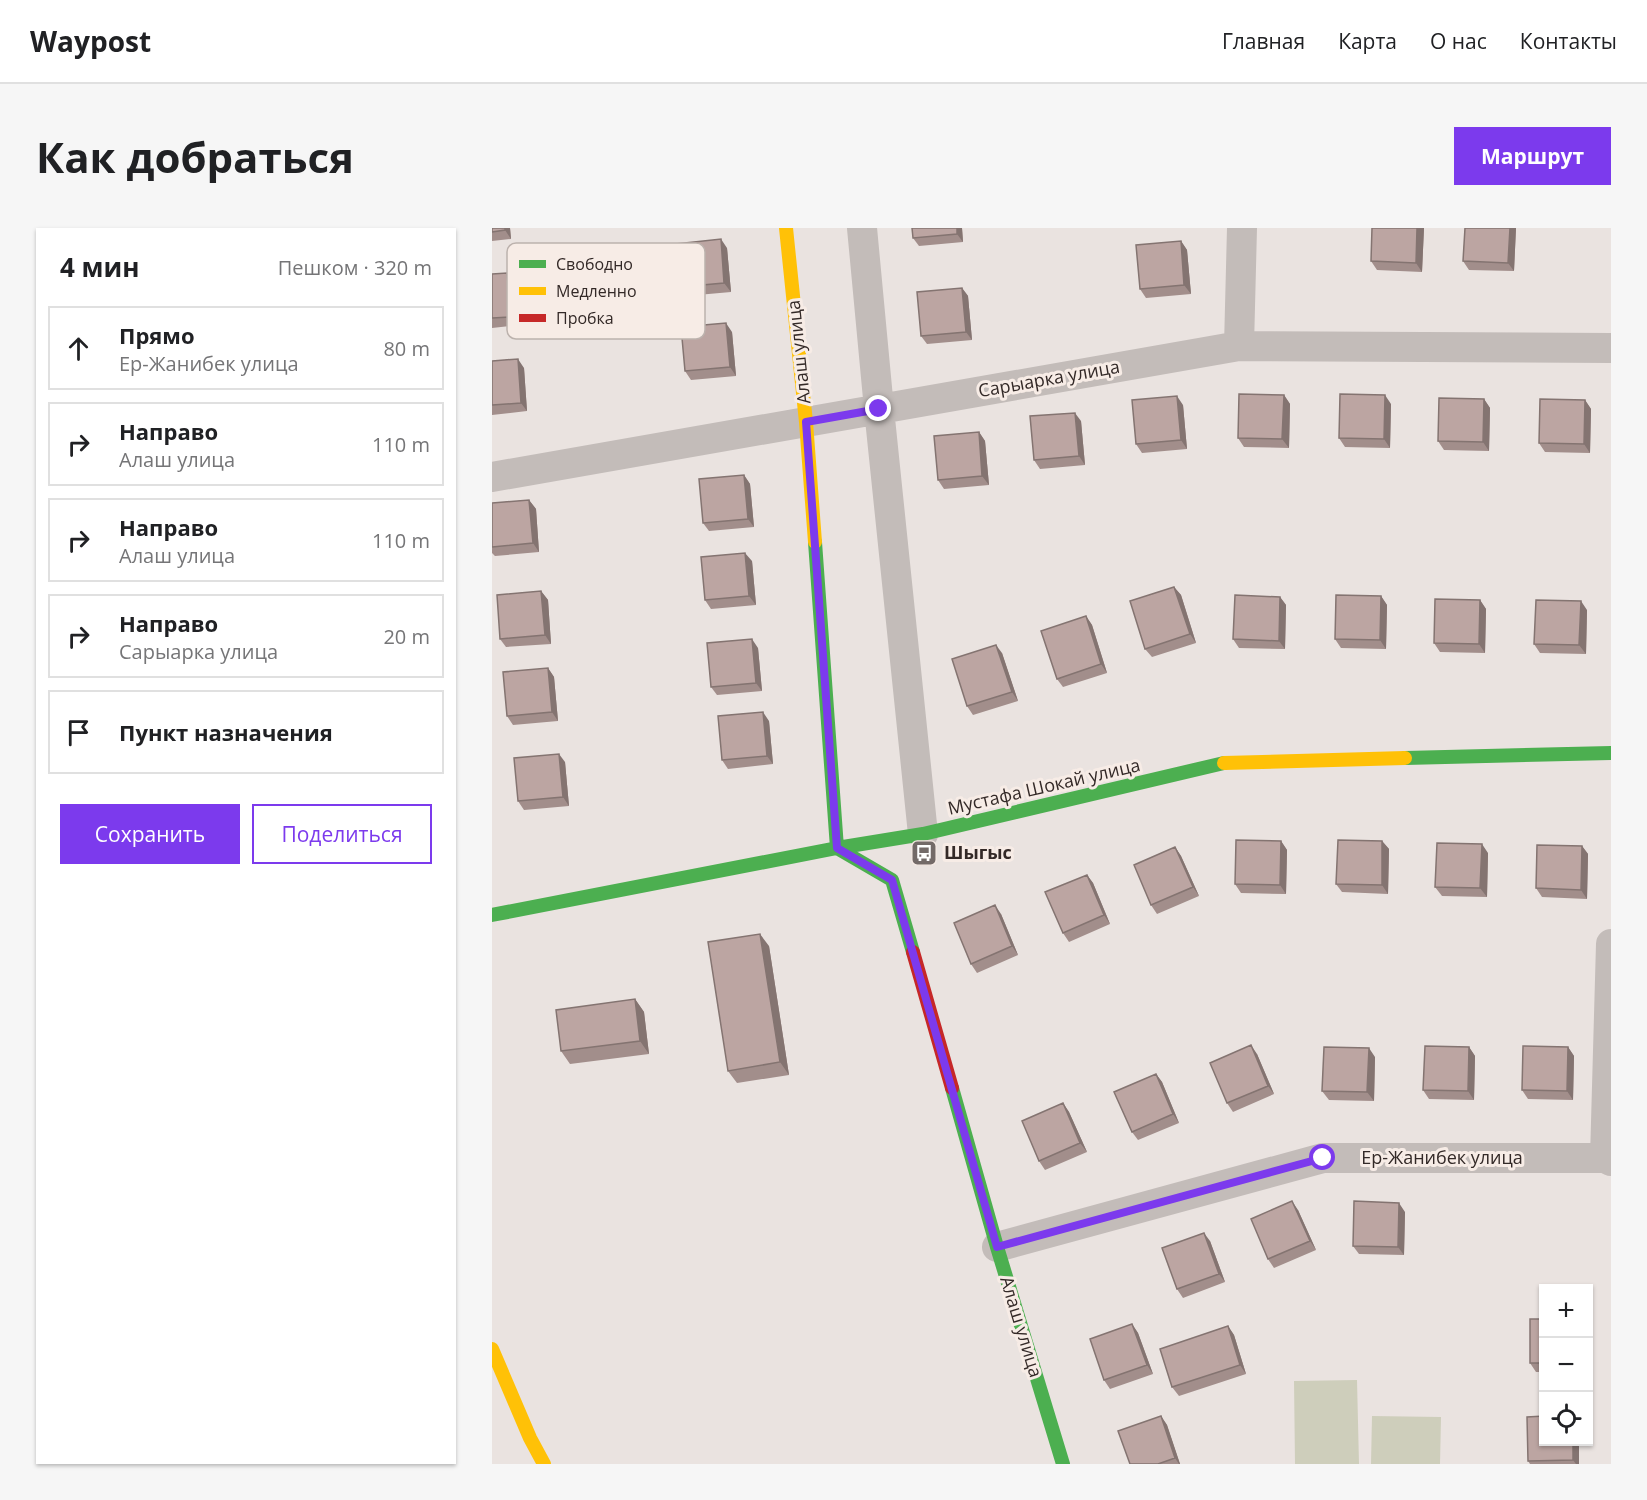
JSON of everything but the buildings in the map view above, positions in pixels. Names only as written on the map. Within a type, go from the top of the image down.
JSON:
[{"type":"street","name":"Алаш улица","points":[[786,228],[806,422],[837,848],[892,880],[997,1247],[1063,1464]]},
{"type":"street","points":[[862,228],[923,834]]},
{"type":"street","points":[[1239,346],[1242,228]]},
{"type":"street","name":"Сарыарка улица","points":[[492,477],[1239,346],[1611,348]]},
{"type":"street","name":"Мустафа Шокай улица","points":[[492,915],[837,848],[923,834],[1225,763],[1611,753]]},
{"type":"street","points":[[1609,1159],[1611,944]]},
{"type":"street","name":"Ер-Жанибек улица","points":[[997,1247],[1323,1158],[1609,1159]]},
{"type":"street","points":[[492,1349],[530,1438],[544,1464]]},
{"type":"green space","points":[[1357,1380],[1359,1464],[1295,1464],[1294,1381]]},
{"type":"green space","points":[[1372,1416],[1441,1417],[1440,1464],[1371,1464]]},
{"type":"traffic: fast","points":[[815,542],[837,848],[892,880],[913,952]]},
{"type":"traffic: fast","points":[[1405,758],[1611,753]]},
{"type":"traffic: fast","points":[[492,915],[837,848],[923,834],[1224,763]]},
{"type":"traffic: fast","points":[[952,1088],[997,1247],[1063,1464]]},
{"type":"traffic: slow","points":[[786,228],[806,422],[815,542]]},
{"type":"traffic: slow","points":[[1224,763],[1405,758]]},
{"type":"traffic: slow","points":[[492,1349],[530,1438],[544,1464]]},
{"type":"traffic: jam","points":[[913,952],[952,1088]]},
{"type":"place","name":"Шыгыс","points":[[924,853]]},
{"type":"route","points":[[879,409],[806,422],[837,848],[892,880],[997,1247],[1323,1158]]}]
